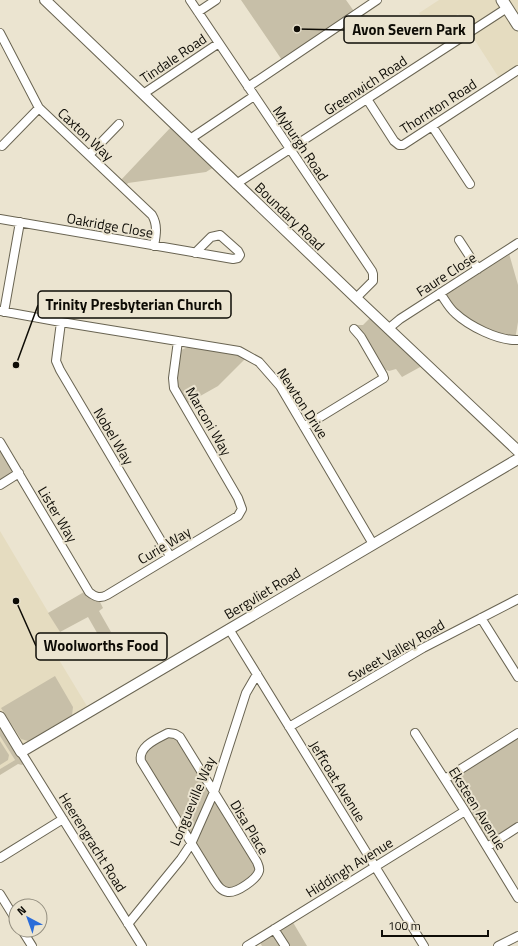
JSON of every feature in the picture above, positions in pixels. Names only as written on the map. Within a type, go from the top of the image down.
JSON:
[{"type":"main road","points":[[505,4],[518,25]]},
{"type":"street","name":"Boundary Road","points":[[44,0],[388,329],[518,451]]},
{"type":"street","name":"Myburgh Road","points":[[190,0],[373,274],[373,281],[371,284],[356,298]]},
{"type":"street","points":[[198,12],[216,0]]},
{"type":"street","points":[[248,87],[377,0]]},
{"type":"street","name":"Greenwich Road","points":[[236,184],[367,99],[505,4]]},
{"type":"street","name":"Caxton Way","points":[[0,33],[39,108],[152,215],[156,221],[154,246]]},
{"type":"street","name":"Tindale Road","points":[[143,94],[219,42]]},
{"type":"street","name":"Thornton Road","points":[[367,99],[394,141],[399,145],[407,143],[518,70]]},
{"type":"street","points":[[190,139],[254,96]]},
{"type":"street","points":[[2,146],[39,108]]},
{"type":"street","points":[[89,155],[119,124]]},
{"type":"street","points":[[432,126],[470,184]]},
{"type":"street","name":"Oakridge Close","points":[[0,219],[154,246],[195,253],[233,259],[238,258],[240,255],[238,251],[222,236],[217,235],[211,237],[195,253]]},
{"type":"street","points":[[2,312],[20,222]]},
{"type":"street","points":[[459,240],[478,269]]},
{"type":"street","name":"Faure Close","points":[[388,329],[400,319],[518,243]]},
{"type":"street","points":[[440,293],[455,313],[468,323],[494,335],[518,340]]},
{"type":"street","name":"Newton Drive","points":[[2,312],[239,350],[250,356],[259,362],[275,380],[373,544]]},
{"type":"street","name":"Nobel Way","points":[[61,322],[56,361],[60,370],[170,556]]},
{"type":"street","points":[[304,427],[384,378],[380,369],[354,329]]},
{"type":"street","name":"Marconi Way","points":[[178,341],[173,378],[174,388],[238,498],[242,509]]},
{"type":"street","name":"Lister Way","points":[[0,442],[87,589],[96,597]]},
{"type":"street","name":"Bergvliet Road","points":[[21,752],[518,459]]},
{"type":"street","points":[[0,485],[19,473]]},
{"type":"street","name":"Curie Way","points":[[96,597],[107,595],[238,516],[242,509]]},
{"type":"street","name":"Sweet Valley Road","points":[[289,727],[422,648],[518,599]]},
{"type":"street","points":[[481,618],[518,677]]},
{"type":"street","name":"Jeffcoat Avenue","points":[[229,629],[424,946]]},
{"type":"street","name":"Longueville Way","points":[[128,924],[181,859],[191,844],[214,792],[242,703],[256,674]]},
{"type":"street","points":[[0,717],[21,752]]},
{"type":"street","points":[[191,844],[144,767],[140,756],[142,751],[147,746],[168,733],[180,737],[214,792]]},
{"type":"street","name":"Eksteen Avenue","points":[[415,733],[518,898]]},
{"type":"street","points":[[445,779],[518,733]]},
{"type":"street","name":"Heerengracht Road","points":[[21,752],[142,946]]},
{"type":"street","name":"Disa Place","points":[[191,844],[214,880],[224,891],[233,892],[238,890],[252,880],[259,872],[257,862],[214,792]]},
{"type":"street","name":"Hiddingh Avenue","points":[[247,946],[465,811]]},
{"type":"street","points":[[0,858],[63,819]]},
{"type":"street","points":[[487,847],[518,827]]},
{"type":"street","points":[[0,894],[8,907]]},
{"type":"street","points":[[274,929],[285,946]]},
{"type":"street","points":[[498,946],[518,936]]},
{"type":"shaded area","points":[[241,0],[346,0],[356,14],[284,63]]},
{"type":"shaded area","points":[[439,0],[518,0],[518,70],[501,81],[458,14],[431,31],[419,13]]},
{"type":"shaded area","points":[[172,126],[214,167],[206,172],[128,183],[126,186],[120,181]]},
{"type":"shaded area","points":[[508,250],[518,285],[518,322],[515,340],[468,323],[440,293]]},
{"type":"shaded area","points":[[371,317],[422,366],[402,377],[396,369],[389,371],[384,369],[354,325],[363,325]]},
{"type":"shaded area","points":[[188,347],[246,358],[218,386],[186,404],[178,390],[176,383],[179,353],[181,350]]},
{"type":"shaded area","points":[[0,442],[19,473],[0,485]]},
{"type":"shaded area","points":[[0,531],[60,632],[47,640],[90,711],[21,752],[0,717]]},
{"type":"shaded area","points":[[84,592],[91,599],[100,602],[103,608],[99,611],[111,632],[100,638],[88,617],[60,632],[48,613]]},
{"type":"shaded area","points":[[55,676],[73,707],[72,715],[28,741],[21,739],[1,708]]},
{"type":"shaded area","points":[[0,717],[27,761],[22,765],[18,764],[0,775],[0,769],[15,760],[0,736]]},
{"type":"shaded area","points":[[518,733],[518,827],[487,847],[445,779]]},
{"type":"shaded area","points":[[175,734],[257,862],[252,880],[223,891],[144,767],[142,751]]},
{"type":"shaded area","points":[[0,736],[15,760],[0,769]]},
{"type":"shaded area","points":[[0,741],[9,755],[8,760],[0,765]]},
{"type":"shaded area","points":[[291,919],[307,946],[262,946],[258,939]]},
{"type":"place","name":"Avon Severn Park","points":[[297,29]]},
{"type":"place","name":"Trinity Presbyterian Church","points":[[16,365]]},
{"type":"place","name":"Woolworths Food","points":[[16,601]]}]
